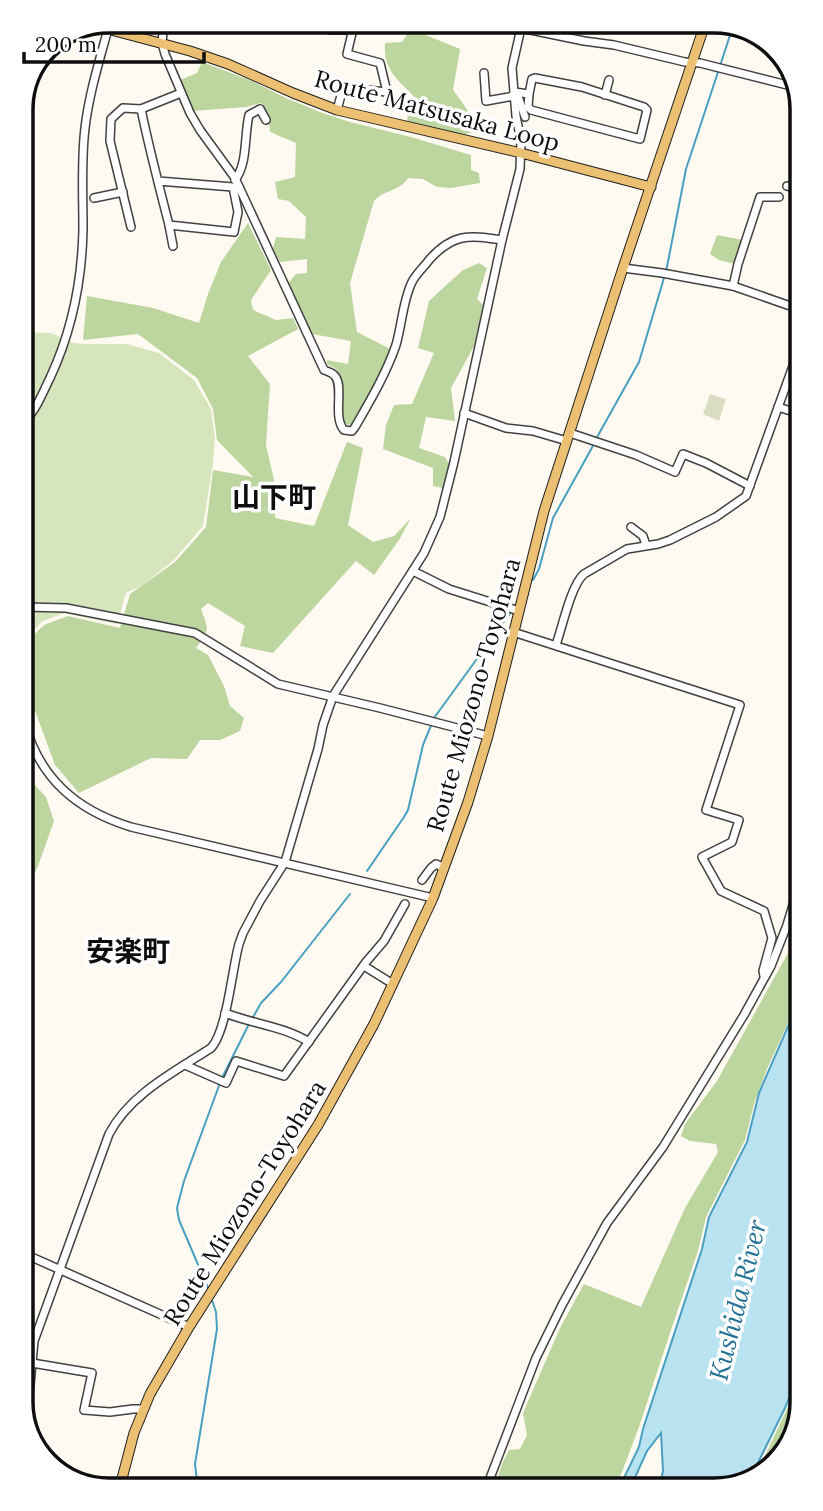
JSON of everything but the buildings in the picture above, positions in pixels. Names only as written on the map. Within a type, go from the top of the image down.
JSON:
[{"type":"main road","name":"Route Matsusaka Loop","points":[[123,33],[228,64],[337,110],[651,187]]},
{"type":"main road","name":"Route Miozono-Toyohara","points":[[122,1478],[134,1433],[150,1394],[318,1125],[374,1024],[433,898],[468,802],[488,736],[544,511],[702,33]]},
{"type":"street","points":[[33,412],[55,368],[74,313],[81,267],[85,130],[91,93],[107,33]]},
{"type":"street","points":[[163,33],[165,54],[190,113],[235,178],[324,370],[334,374],[338,381],[339,424],[342,428],[347,431],[355,428],[380,384],[395,346],[407,296],[415,277],[439,249],[461,238],[478,236],[502,240]]},
{"type":"street","points":[[337,110],[343,88],[387,92],[380,63],[347,54],[352,33]]},
{"type":"street","points":[[33,1335],[113,1126],[135,1099],[215,1043],[225,1013],[234,961],[243,933],[285,862],[333,696],[424,553],[440,517],[520,169],[513,60],[516,33]]},
{"type":"street","points":[[550,33],[700,63],[785,85]]},
{"type":"street","points":[[484,73],[486,101],[515,94],[528,94]]},
{"type":"street","points":[[536,78],[582,87],[647,110],[640,139],[531,110],[528,107],[528,94],[532,79],[536,78]]},
{"type":"street","points":[[606,94],[609,80]]},
{"type":"street","points":[[131,227],[110,141],[111,119],[123,108],[141,108],[181,93]]},
{"type":"street","points":[[515,94],[525,117]]},
{"type":"street","points":[[141,108],[173,246]]},
{"type":"street","points":[[169,225],[234,232],[238,212],[233,187],[243,164],[249,115],[260,109],[266,120]]},
{"type":"street","points":[[158,181],[233,187]]},
{"type":"street","points":[[94,198],[123,192]]},
{"type":"street","points":[[733,286],[760,197],[779,197]]},
{"type":"street","points":[[623,268],[733,286],[790,306]]},
{"type":"street","points":[[556,645],[579,578],[627,549],[670,540],[716,517],[743,498],[750,486],[790,374]]},
{"type":"street","points":[[778,407],[790,411]]},
{"type":"street","points":[[464,412],[506,428],[595,441],[675,472],[683,454],[750,486]]},
{"type":"street","points":[[631,527],[643,536],[646,545]]},
{"type":"street","points":[[413,571],[449,589],[519,611]]},
{"type":"street","points":[[33,607],[66,608],[195,633],[278,684],[488,736]]},
{"type":"street","points":[[513,632],[740,705],[706,810],[739,820],[732,842],[702,858],[721,891],[764,911],[772,938],[763,971],[764,980]]},
{"type":"street","points":[[33,747],[46,771],[70,796],[104,817],[131,827],[433,898]]},
{"type":"street","points":[[422,880],[436,864],[444,869]]},
{"type":"street","points":[[185,1065],[226,1083],[236,1061],[284,1076],[384,941],[405,904]]},
{"type":"street","points":[[490,1478],[536,1358],[594,1244],[663,1147],[730,1040],[764,980],[790,913]]},
{"type":"street","points":[[364,967],[393,984]]},
{"type":"street","points":[[225,1013],[279,1028],[310,1042]]},
{"type":"street","points":[[33,1258],[190,1327]]},
{"type":"street","points":[[33,1363],[92,1373],[84,1410],[110,1412],[144,1409]]},
{"type":"green space","points":[[408,33],[421,33],[460,49],[453,90],[470,114],[475,132],[461,135],[408,124],[407,114],[424,113],[419,103],[393,74],[385,55],[385,43],[402,42]]},
{"type":"green space","points":[[202,62],[320,112],[471,155],[471,170],[479,173],[480,183],[451,188],[437,187],[423,179],[408,178],[400,186],[374,201],[350,283],[357,332],[390,349],[378,382],[354,423],[348,425],[342,421],[341,379],[336,369],[327,364],[327,360],[348,364],[351,341],[312,334],[288,283],[296,274],[307,273],[307,259],[280,262],[273,249],[276,237],[305,239],[306,217],[289,201],[278,199],[275,182],[295,177],[296,143],[270,132],[268,113],[261,103],[246,107],[193,111],[180,80],[197,73]]},
{"type":"green space","points":[[248,223],[271,270],[251,300],[253,310],[276,320],[293,318],[298,329],[248,356],[270,384],[266,445],[274,480],[275,518],[314,526],[347,442],[363,448],[348,525],[373,542],[394,536],[411,518],[374,575],[356,561],[273,653],[240,646],[245,626],[208,603],[201,609],[207,630],[196,648],[208,655],[224,686],[230,706],[244,718],[240,731],[220,740],[200,740],[187,759],[151,758],[79,793],[55,765],[34,708],[33,635],[44,625],[68,616],[120,628],[130,594],[175,562],[206,527],[213,470],[253,477],[217,440],[213,409],[197,378],[138,334],[83,340],[87,296],[153,308],[199,323],[221,262]]},
{"type":"green space","points":[[717,235],[743,240],[735,264],[719,260],[710,254]]},
{"type":"green space","points":[[479,263],[487,268],[477,299],[483,305],[474,346],[451,388],[455,421],[426,417],[419,448],[445,457],[449,464],[447,489],[433,486],[433,468],[383,449],[386,425],[394,405],[412,404],[434,353],[418,348],[429,301],[463,270]]},
{"type":"green space","points":[[33,332],[51,333],[74,343],[127,344],[159,353],[194,380],[211,409],[215,438],[203,526],[174,560],[141,586],[126,593],[117,624],[64,613],[43,621],[33,631]]},
{"type":"green space","points":[[710,394],[726,399],[719,421],[703,414]]},
{"type":"green space","points":[[33,780],[46,797],[54,821],[33,876]]},
{"type":"green space","points":[[790,946],[790,1018],[754,1104],[745,1140],[706,1217],[698,1251],[620,1478],[498,1478],[509,1450],[520,1449],[527,1435],[523,1413],[560,1328],[584,1284],[641,1307],[685,1208],[718,1152],[716,1144],[690,1141],[681,1136],[685,1124],[717,1081]]},
{"type":"green space","points":[[790,1403],[782,1436],[764,1459]]},
{"type":"water","name":"Kushida River","points":[[790,1022],[790,1396],[757,1464],[752,1468],[714,1478],[661,1478],[661,1433],[647,1451],[635,1478],[624,1478],[639,1447],[702,1249],[709,1217],[747,1142],[759,1093]]},
{"type":"waterway","points":[[720,66],[730,35]]},
{"type":"waterway","points":[[666,272],[686,169],[718,72]]},
{"type":"waterway","points":[[596,439],[639,362],[664,278]]},
{"type":"waterway","points":[[533,580],[539,569],[553,518],[594,444]]},
{"type":"waterway","points":[[434,718],[511,612]]},
{"type":"waterway","points":[[367,871],[408,810],[423,745],[432,723]]},
{"type":"waterway","points":[[252,1019],[261,1003],[281,982],[350,894]]},
{"type":"waterway","points":[[222,1078],[249,1024]]},
{"type":"waterway","points":[[208,1288],[179,1220],[177,1208],[184,1181],[220,1083]]},
{"type":"waterway","points":[[197,1478],[195,1464],[217,1329],[212,1300]]},
{"type":"district","name":"山下町","points":[[274,497]]},
{"type":"district","name":"安楽町","points":[[128,951]]}]
